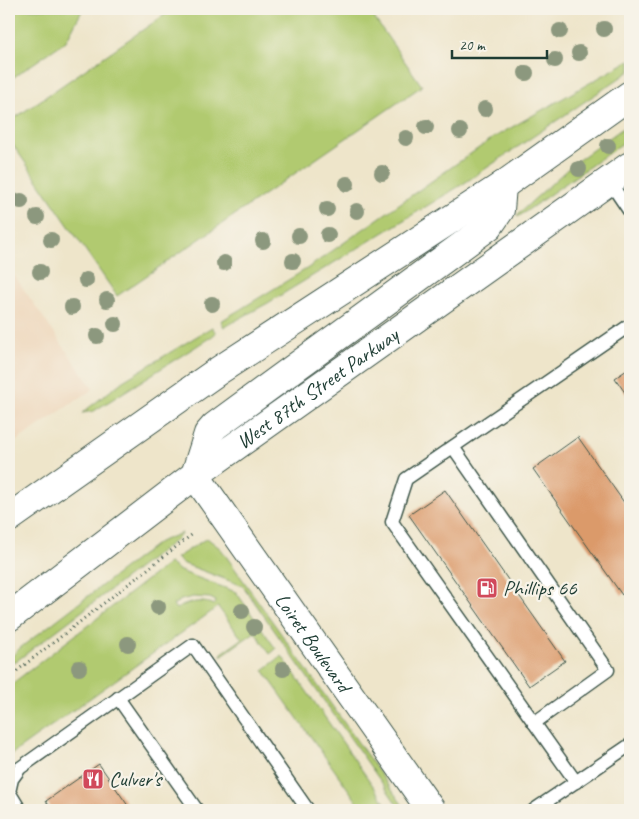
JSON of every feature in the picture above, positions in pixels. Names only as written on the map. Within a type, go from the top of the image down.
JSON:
[{"type":"main road","points":[[9,518],[218,371],[502,186],[630,96]]},
{"type":"main road","name":"West 87th Street Parkway","points":[[9,616],[195,475],[620,174]]},
{"type":"main road","points":[[195,475],[208,434],[215,426],[482,232],[500,210],[502,186]]},
{"type":"main road","name":"Loiret Boulevard","points":[[195,475],[431,810]]},
{"type":"lane","points":[[620,174],[630,212]]},
{"type":"lane","points":[[576,782],[392,522],[406,479],[630,325]]},
{"type":"lane","points":[[453,447],[608,670],[534,723]]},
{"type":"lane","points":[[20,810],[9,792],[12,779],[20,768],[193,645],[308,810]]},
{"type":"lane","points":[[118,698],[197,810]]},
{"type":"lane","points":[[534,810],[630,744]]},
{"type":"path","points":[[9,677],[194,533]]},
{"type":"shaded area","points":[[9,268],[93,389],[9,446]]},
{"type":"green space","points":[[9,9],[83,9],[66,41],[11,79]]},
{"type":"green space","points":[[173,9],[368,9],[422,86],[117,296],[9,139],[9,122]]},
{"type":"green space","points":[[630,60],[630,71],[463,184],[268,303],[224,327],[221,321],[308,268],[493,138]]},
{"type":"green space","points":[[630,123],[630,138],[518,217],[517,215],[573,164]]},
{"type":"green space","points":[[212,327],[216,333],[211,337],[94,411],[82,413],[123,381]]},
{"type":"green space","points":[[182,533],[177,539],[14,663],[10,658],[20,648],[159,542]]},
{"type":"green space","points":[[207,538],[221,549],[406,810],[401,810],[243,586],[182,563],[176,558]]},
{"type":"green space","points":[[169,563],[180,571],[236,592],[276,649],[270,654],[255,632],[221,656],[222,653],[242,639],[218,607],[9,756],[9,686]],"holes":[[[193,597],[210,598],[216,601],[214,605],[195,602],[176,609],[173,605],[181,600]]]},
{"type":"green space","points":[[282,656],[390,810],[363,810],[263,670]]},
{"type":"building","points":[[630,368],[630,400],[615,378]]},
{"type":"building","points":[[578,437],[630,511],[630,589],[622,595],[533,469]]},
{"type":"building","name":"Phillips 66","points":[[445,490],[565,661],[529,686],[409,515]]},
{"type":"building","name":"Culver's","points":[[99,764],[131,810],[52,810],[46,801]]},
{"type":"place","name":"Phillips 66","points":[[487,588]]},
{"type":"place","name":"Culver's","points":[[93,779]]}]
